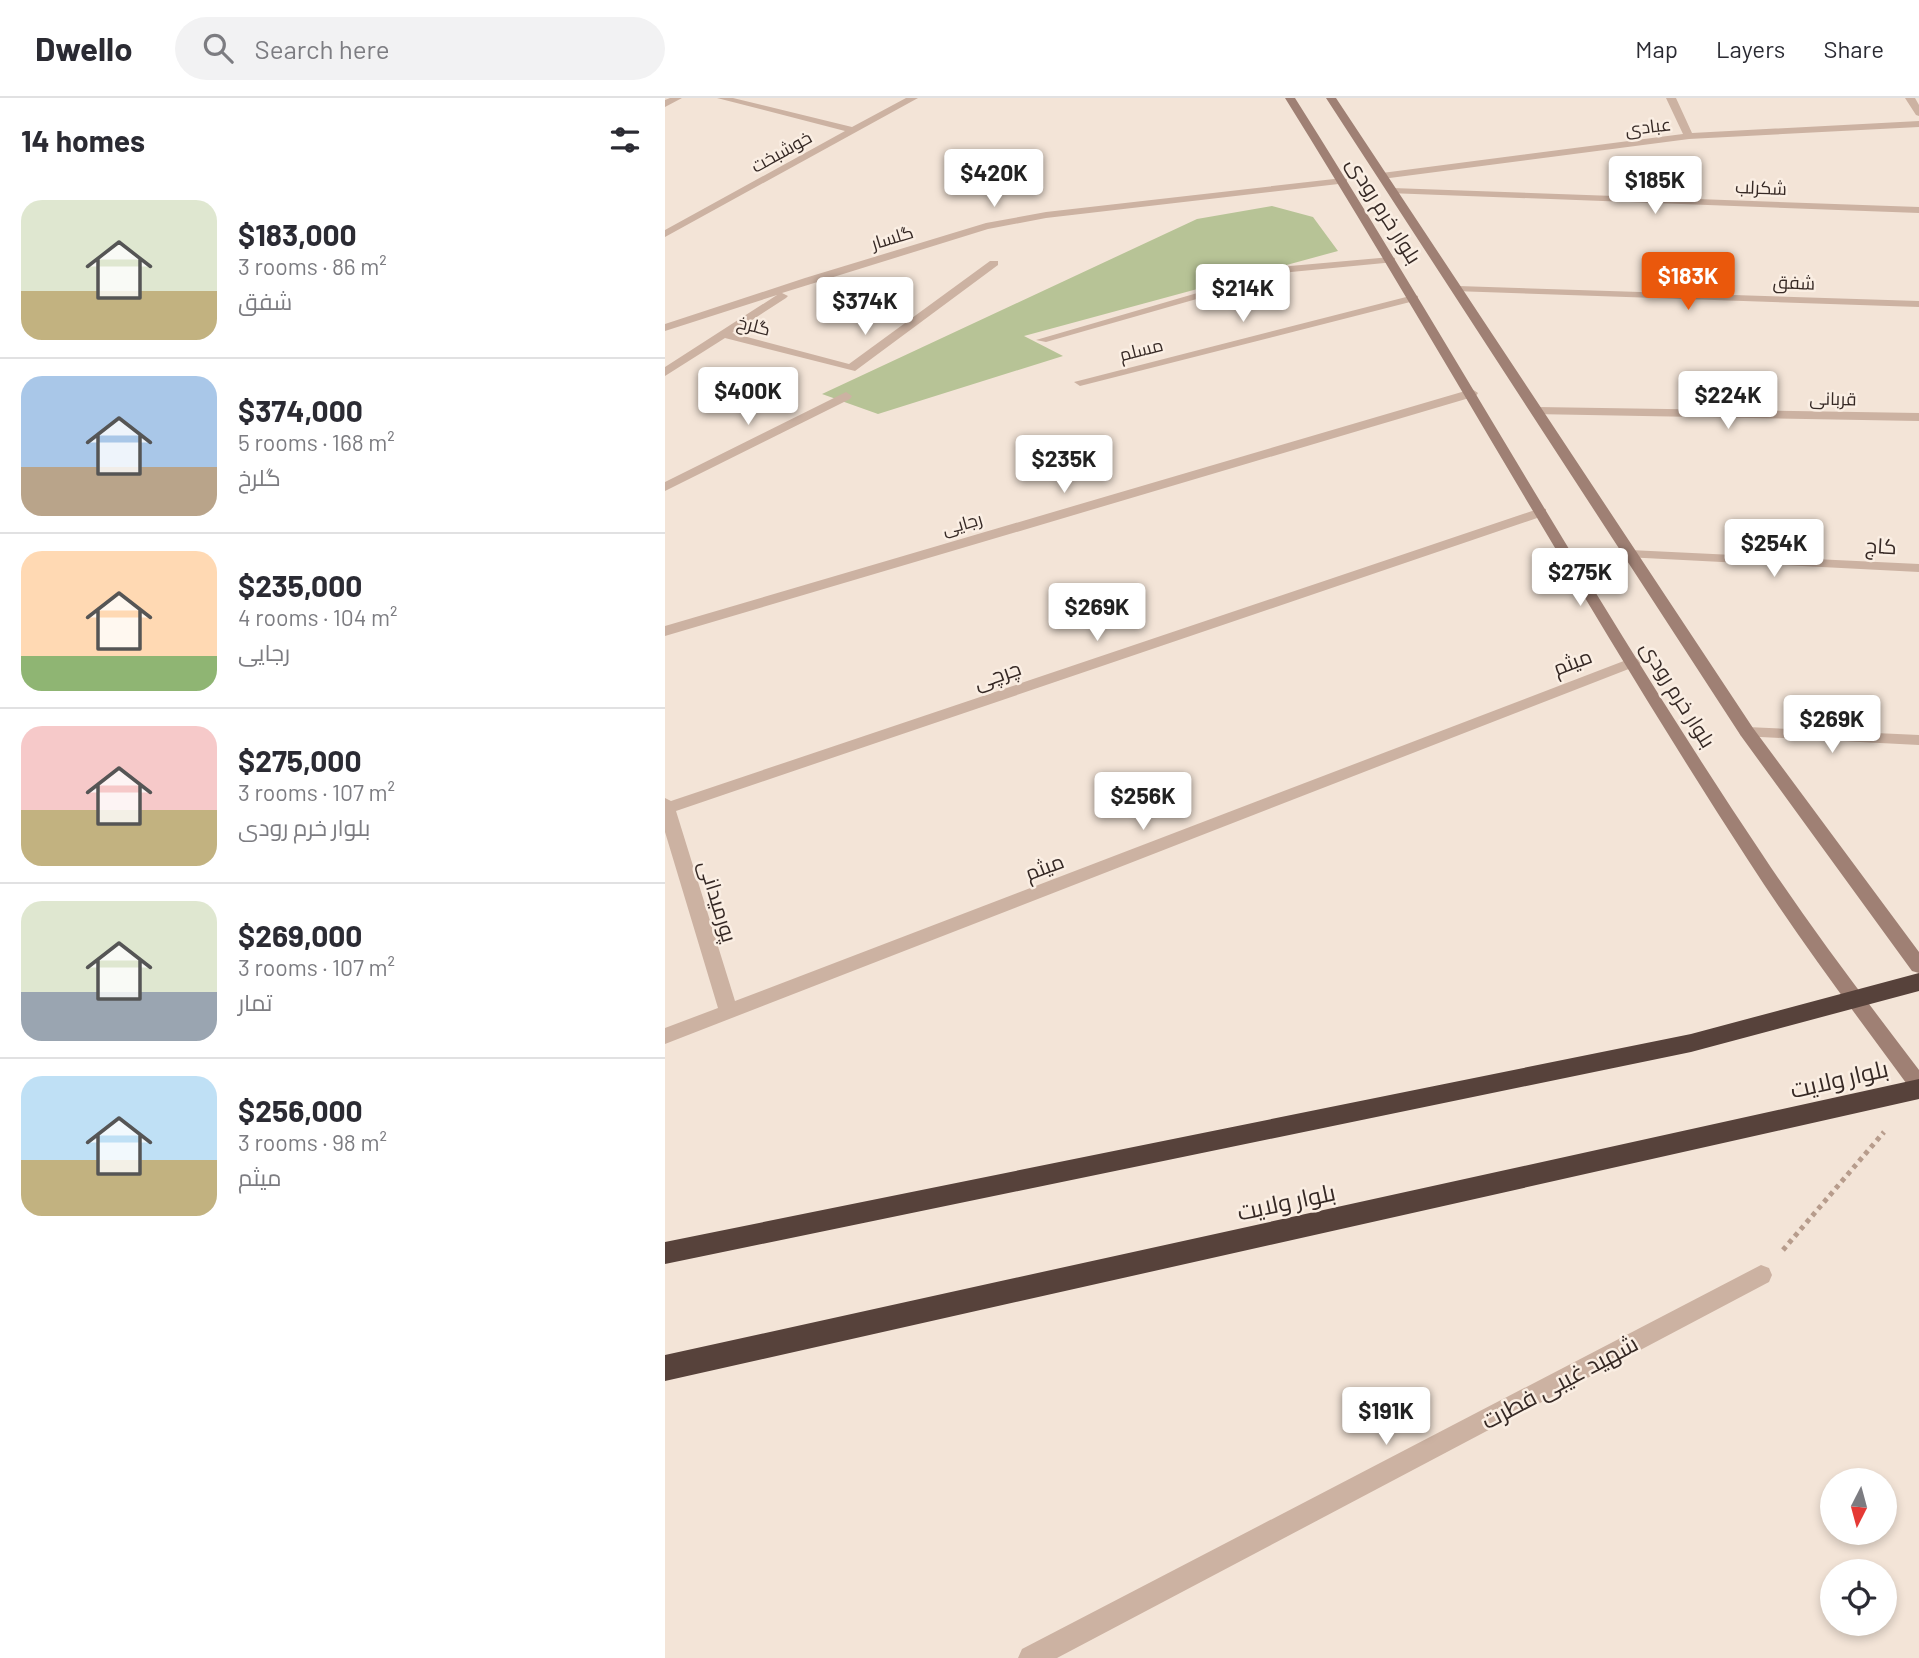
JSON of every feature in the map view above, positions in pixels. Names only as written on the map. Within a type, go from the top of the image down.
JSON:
[{"type":"highway","points":[[665,1253],[1691,1044],[1919,982]]},
{"type":"highway","name":"بلوار ولایت","points":[[665,1368],[1919,1087]]},
{"type":"main road","name":"بلوار خرم رودی","points":[[1290,98],[1472,393],[1541,512],[1755,857],[1919,1087]]},
{"type":"main road","name":"بلوار خرم رودی","points":[[1331,98],[1747,732],[1919,966]]},
{"type":"street","points":[[665,104],[677,98]]},
{"type":"street","points":[[722,98],[855,131]]},
{"type":"street","name":"خوشبخت","points":[[665,234],[913,98]]},
{"type":"street","points":[[1671,98],[1689,136]]},
{"type":"street","points":[[1910,98],[1919,113]]},
{"type":"street","name":"عبادی","points":[[1382,176],[1689,136],[1919,124]]},
{"type":"street","name":"گلسار","points":[[665,328],[809,280],[986,226],[1046,215],[1343,181]]},
{"type":"street","name":"شکرلب","points":[[1392,191],[1919,210]]},
{"type":"street","points":[[1042,340],[1290,269],[1391,260]]},
{"type":"street","name":"گلرخ","points":[[721,334],[851,368],[994,263]]},
{"type":"street","points":[[665,372],[809,280]]},
{"type":"street","name":"شفق","points":[[1458,289],[1919,304]]},
{"type":"street","name":"مسلم","points":[[1080,382],[1414,298]]},
{"type":"street","name":"رجایی","points":[[665,631],[1472,393]]},
{"type":"street","points":[[665,487],[846,397]]},
{"type":"street","name":"قربانی","points":[[1537,411],[1919,416]]},
{"type":"street","name":"چرچی","points":[[666,807],[1541,512]]},
{"type":"street","name":"کاج","points":[[1630,554],[1919,568]]},
{"type":"street","name":"میثم","points":[[665,1036],[1634,662]]},
{"type":"street","points":[[1747,732],[1919,740]]},
{"type":"street","name":"پورمیدانی","points":[[666,807],[729,1012]]},
{"type":"street","name":"شهید غیبی فطرت","points":[[1031,1658],[1761,1275]]},
{"type":"path","points":[[1761,1275],[1893,1122]]},
{"type":"green space","points":[[1272,206],[1313,217],[1338,251],[1024,336],[1063,356],[878,414],[822,394],[1197,219]]}]
